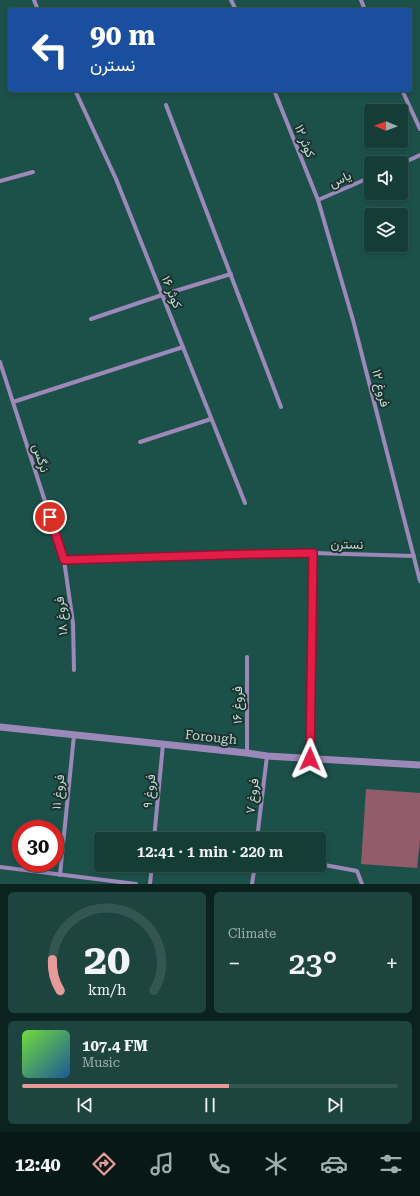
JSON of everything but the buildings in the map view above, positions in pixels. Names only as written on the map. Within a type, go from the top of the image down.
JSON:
[{"type":"street","name":"کوثر ۱۶","points":[[76,92],[116,179],[245,503]]},
{"type":"street","name":"کوثر ۱۲","points":[[275,92],[318,200]]},
{"type":"street","points":[[403,92],[418,119],[420,129]]},
{"type":"street","points":[[166,105],[281,407]]},
{"type":"street","points":[[408,161],[420,155]]},
{"type":"street","points":[[0,181],[33,172]]},
{"type":"street","name":"یاس","points":[[318,200],[364,180]]},
{"type":"street","name":"فروغ ۱۲","points":[[318,200],[353,320],[420,582]]},
{"type":"street","points":[[91,319],[230,274]]},
{"type":"street","points":[[13,402],[183,347]]},
{"type":"street","name":"نرگس","points":[[0,362],[64,560]]},
{"type":"street","points":[[140,442],[211,419]]},
{"type":"street","points":[[310,759],[313,553]]},
{"type":"street","name":"نسترن","points":[[64,560],[313,553],[414,556]]},
{"type":"street","name":"فروغ ۱۸","points":[[64,560],[73,624],[74,670]]},
{"type":"street","name":"فروغ ۱۶","points":[[247,657],[247,753]]},
{"type":"street","name":"Forough","points":[[0,727],[267,756],[420,765]]},
{"type":"street","name":"فروغ ۱۱","points":[[60,875],[74,735]]},
{"type":"street","name":"فروغ ۹","points":[[155,832],[164,744]]},
{"type":"street","name":"فروغ ۷","points":[[259,832],[267,756]]},
{"type":"street","points":[[326,865],[357,871],[362,884]]},
{"type":"street","points":[[0,867],[113,883],[136,884]]},
{"type":"street","points":[[150,884],[151,872]]},
{"type":"street","points":[[252,884],[254,872]]},
{"type":"shaded area","points":[[366,789],[420,793],[420,840],[417,868],[361,864]]},
{"type":"route","points":[[50,517],[64,560],[313,553],[310,759]]}]
